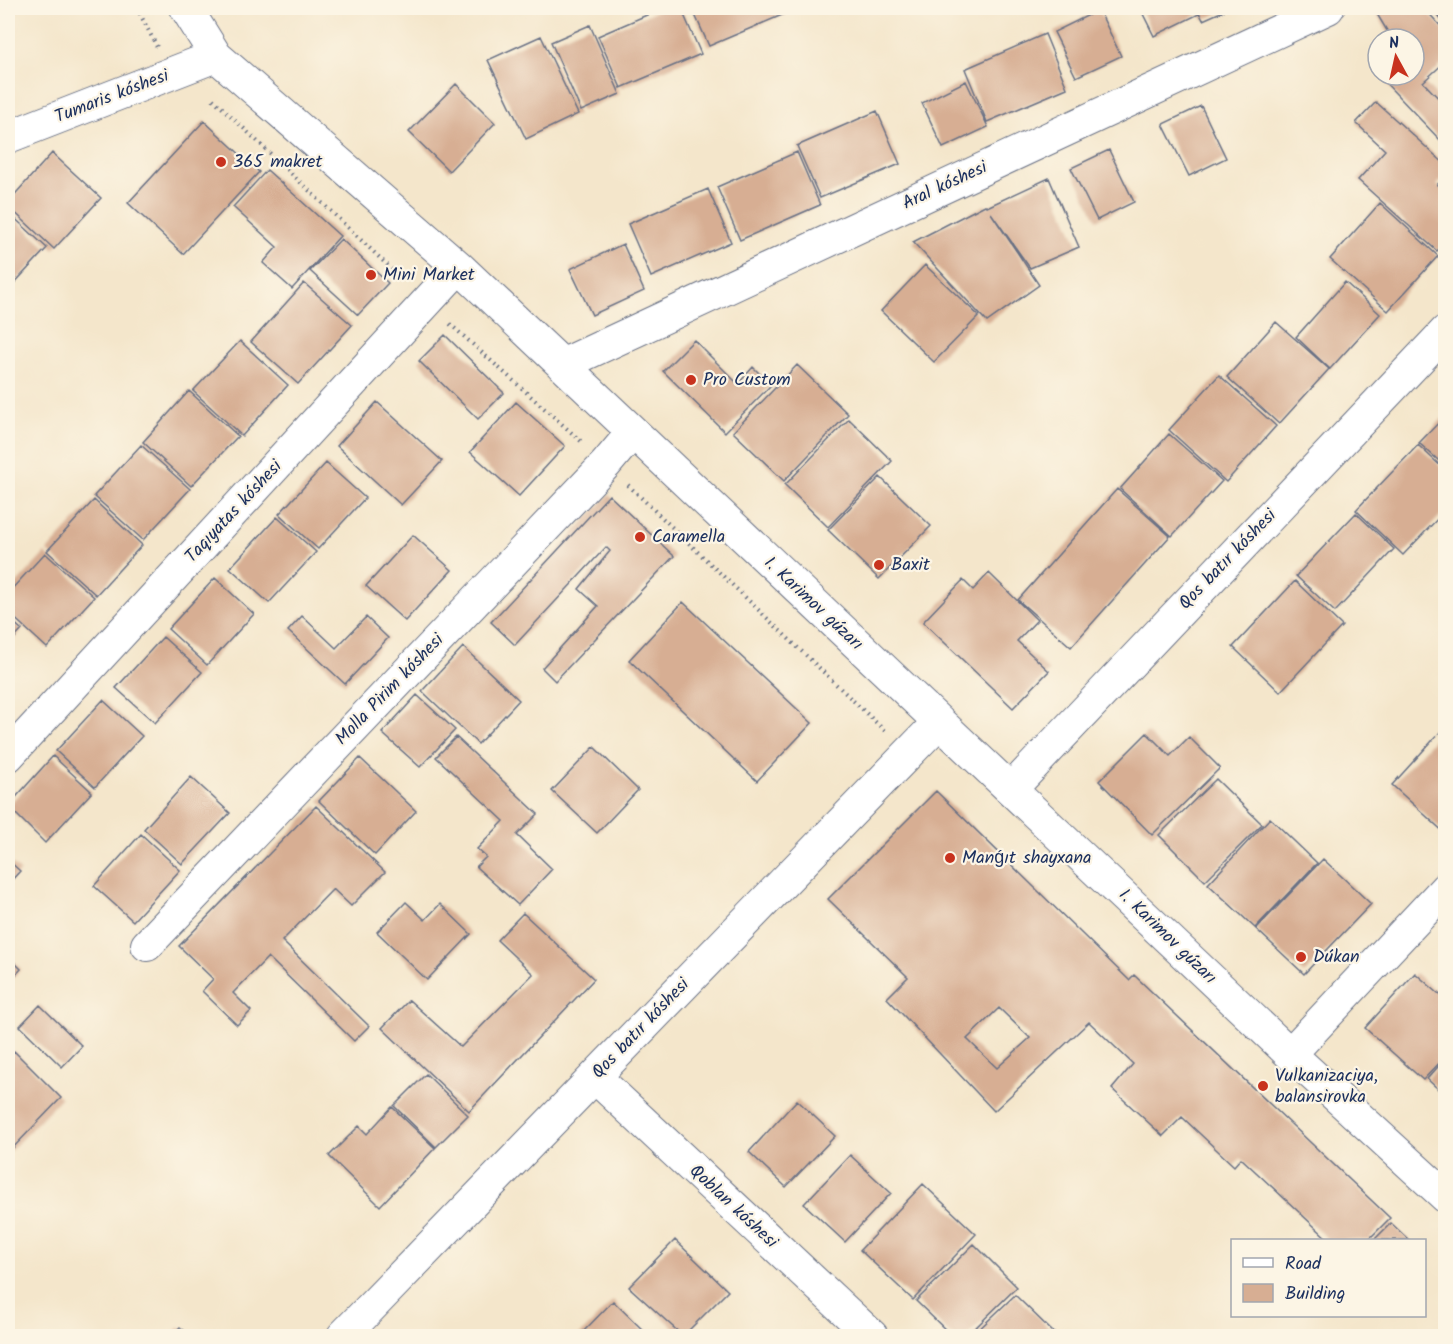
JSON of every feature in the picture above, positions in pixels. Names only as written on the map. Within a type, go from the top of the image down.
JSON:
[{"type":"street","name":"I. Karimov gúzarı","points":[[186,8],[216,56],[459,267],[1290,1054],[1446,1197]]},
{"type":"street","name":"Aral kóshesi","points":[[562,365],[1328,8]]},
{"type":"street","name":"Tumaris kóshesi","points":[[8,137],[216,56]]},
{"type":"street","name":"Taqıyatas kóshesi","points":[[8,756],[459,267]]},
{"type":"street","name":"Qos batır kóshesi","points":[[1011,789],[1446,332]]},
{"type":"street","name":"Molla Pirim kóshesi","points":[[147,945],[606,464],[632,433]]},
{"type":"street","name":"Qos batır kóshesi","points":[[343,1336],[939,722]]},
{"type":"street","points":[[1290,1054],[1446,888]]},
{"type":"street","name":"Qoblan kóshesi","points":[[595,1077],[872,1336]]},
{"type":"path","points":[[137,8],[170,74],[207,94],[427,303],[606,464],[909,754]]},
{"type":"path","points":[[1437,1227],[1446,1235]]},
{"type":"building","points":[[663,8],[681,8],[701,54],[621,88],[598,36]]},
{"type":"building","points":[[692,8],[787,8],[789,12],[709,46]]},
{"type":"building","points":[[1140,8],[1195,8],[1199,14],[1154,36]]},
{"type":"building","points":[[1197,8],[1230,8],[1203,20]]},
{"type":"building","points":[[1390,8],[1424,8],[1446,32],[1446,61],[1426,79],[1426,27],[1385,27],[1377,14]]},
{"type":"building","points":[[1438,8],[1446,8],[1444,23],[1434,11]]},
{"type":"building","points":[[1099,10],[1121,56],[1076,77],[1054,32]]},
{"type":"building","points":[[590,25],[620,94],[581,111],[551,42]]},
{"type":"building","points":[[1045,34],[1067,88],[987,122],[965,69]]},
{"type":"building","points":[[541,36],[578,114],[526,139],[488,60]]},
{"type":"building","points":[[966,81],[988,127],[943,148],[922,103]]},
{"type":"building","points":[[456,84],[495,123],[449,171],[409,132]]},
{"type":"building","points":[[1426,85],[1446,106],[1446,136],[1441,141],[1389,87],[1426,87]]},
{"type":"building","points":[[1376,102],[1446,165],[1446,176],[1437,185],[1446,192],[1446,242],[1437,251],[1358,180],[1385,150],[1356,123]]},
{"type":"building","points":[[1201,106],[1226,158],[1189,176],[1163,124]]},
{"type":"building","points":[[877,111],[900,164],[820,198],[797,146]]},
{"type":"building","points":[[204,121],[259,172],[183,254],[128,203]]},
{"type":"building","points":[[1109,150],[1134,202],[1097,220],[1071,168]]},
{"type":"building","points":[[797,152],[820,205],[740,240],[717,187]]},
{"type":"building","points":[[52,153],[101,198],[54,249],[8,206],[8,202]]},
{"type":"building","points":[[267,170],[340,236],[292,289],[263,263],[277,247],[233,207]]},
{"type":"building","points":[[1049,178],[1079,247],[1030,268],[991,213],[1039,285],[987,322],[913,242],[985,205],[987,207]]},
{"type":"building","points":[[708,189],[731,242],[651,277],[628,224]]},
{"type":"building","points":[[1380,203],[1438,256],[1388,311],[1330,259]]},
{"type":"building","points":[[8,212],[47,248],[8,290]]},
{"type":"building","points":[[341,239],[388,283],[358,315],[310,271]]},
{"type":"building","points":[[623,244],[644,291],[592,315],[570,269]]},
{"type":"building","points":[[925,265],[979,316],[934,362],[881,311]]},
{"type":"building","points":[[1345,282],[1380,314],[1330,369],[1296,337]]},
{"type":"building","points":[[304,283],[352,325],[298,384],[251,342]]},
{"type":"building","points":[[1276,322],[1329,369],[1279,424],[1227,377]]},
{"type":"building","points":[[445,335],[504,393],[478,419],[419,361]]},
{"type":"building","points":[[694,340],[738,384],[753,367],[771,385],[725,432],[663,371]]},
{"type":"building","points":[[240,341],[288,385],[242,436],[193,391]]},
{"type":"building","points":[[797,365],[848,414],[784,481],[733,432]]},
{"type":"building","points":[[1219,375],[1276,426],[1226,482],[1169,430]]},
{"type":"building","points":[[189,391],[238,436],[191,486],[143,442]]},
{"type":"building","points":[[377,402],[442,461],[401,505],[337,446]]},
{"type":"building","points":[[516,402],[565,446],[519,496],[470,452]]},
{"type":"building","points":[[1446,415],[1446,467],[1419,443]]},
{"type":"building","points":[[849,419],[892,461],[828,527],[785,485]]},
{"type":"building","points":[[1169,434],[1222,481],[1172,536],[1120,489]]},
{"type":"building","points":[[141,445],[190,489],[143,540],[94,496]]},
{"type":"building","points":[[1418,445],[1446,471],[1446,510],[1403,555],[1356,510]]},
{"type":"building","points":[[326,463],[365,498],[318,549],[279,514]]},
{"type":"building","points":[[880,477],[931,526],[879,579],[828,530]]},
{"type":"building","points":[[1117,489],[1170,536],[1071,647],[1018,600]]},
{"type":"building","points":[[609,495],[674,556],[555,681],[542,668],[598,606],[579,589],[610,551],[606,547],[515,645],[491,622]]},
{"type":"building","points":[[94,500],[142,545],[96,595],[47,551]]},
{"type":"building","points":[[1356,513],[1394,549],[1335,612],[1296,576]]},
{"type":"building","points":[[277,517],[316,552],[269,603],[230,568]]},
{"type":"building","points":[[413,535],[452,570],[405,621],[366,586]]},
{"type":"building","points":[[45,553],[94,597],[47,648],[8,612],[8,593]]},
{"type":"building","points":[[989,573],[1037,620],[1017,641],[1049,671],[1013,708],[923,622],[963,580],[973,590]]},
{"type":"building","points":[[215,578],[254,614],[207,665],[168,629]]},
{"type":"building","points":[[1295,581],[1342,626],[1280,692],[1233,647]]},
{"type":"building","points":[[683,602],[812,723],[757,781],[629,660]]},
{"type":"building","points":[[302,616],[336,648],[366,617],[388,638],[345,684],[288,631]]},
{"type":"building","points":[[8,617],[22,630],[8,645]]},
{"type":"building","points":[[163,637],[202,672],[155,723],[116,688]]},
{"type":"building","points":[[463,647],[519,700],[478,744],[422,691]]},
{"type":"building","points":[[417,695],[455,730],[420,767],[382,733]]},
{"type":"building","points":[[103,700],[142,736],[95,787],[56,751]]},
{"type":"building","points":[[1442,730],[1446,733],[1446,834],[1392,785]]},
{"type":"building","points":[[1147,733],[1170,756],[1189,737],[1220,768],[1152,835],[1099,781]]},
{"type":"building","points":[[456,737],[538,814],[517,835],[552,869],[518,905],[476,867],[486,857],[477,849],[504,821],[436,757]]},
{"type":"building","points":[[594,747],[638,790],[597,833],[552,791]]},
{"type":"building","points":[[53,756],[92,792],[45,843],[8,806]]},
{"type":"building","points":[[360,758],[416,811],[375,855],[319,801]]},
{"type":"building","points":[[191,777],[230,813],[182,864],[144,829]]},
{"type":"building","points":[[1216,779],[1262,824],[1205,881],[1159,835]]},
{"type":"building","points":[[936,791],[1129,980],[1134,975],[1390,1218],[1369,1239],[1328,1239],[1241,1158],[1234,1166],[1182,1117],[1163,1136],[1112,1089],[1133,1064],[1089,1022],[994,1111],[887,998],[908,977],[828,899]],"holes":[[[999,1008],[1030,1038],[997,1068],[967,1039]]]},
{"type":"building","points":[[316,806],[385,872],[351,906],[333,889],[282,941],[369,1026],[354,1041],[268,957],[233,993],[251,1011],[237,1025],[202,991],[213,979],[179,946]]},
{"type":"building","points":[[1270,818],[1317,863],[1255,928],[1208,884]]},
{"type":"building","points":[[141,834],[180,870],[133,921],[94,886]]},
{"type":"building","points":[[1323,859],[1371,904],[1304,974],[1256,929]]},
{"type":"building","points":[[8,860],[20,871],[8,884]]},
{"type":"building","points":[[406,902],[425,920],[440,904],[471,934],[427,980],[377,932]]},
{"type":"building","points":[[523,913],[594,979],[469,1111],[382,1028],[409,1000],[461,1047],[533,974],[497,940]]},
{"type":"building","points":[[8,956],[21,969],[8,983]]},
{"type":"building","points":[[1415,973],[1446,1000],[1446,1056],[1423,1080],[1365,1028]]},
{"type":"building","points":[[40,1005],[82,1046],[62,1067],[20,1026]]},
{"type":"building","points":[[14,1051],[61,1098],[8,1153],[8,1058]]},
{"type":"building","points":[[1446,1058],[1446,1096],[1427,1079]]},
{"type":"building","points":[[426,1074],[468,1115],[436,1147],[394,1106]]},
{"type":"building","points":[[797,1100],[835,1136],[786,1187],[749,1152]]},
{"type":"building","points":[[392,1107],[435,1148],[380,1206],[329,1156],[359,1126],[367,1134]]},
{"type":"building","points":[[850,1155],[891,1193],[845,1242],[804,1204]]},
{"type":"building","points":[[923,1184],[976,1234],[913,1300],[860,1250]]},
{"type":"building","points":[[1391,1223],[1408,1239],[1375,1239]]},
{"type":"building","points":[[675,1240],[728,1291],[683,1336],[629,1287]]},
{"type":"building","points":[[974,1244],[1017,1287],[967,1336],[952,1336],[916,1301]]},
{"type":"building","points":[[1015,1295],[1057,1336],[972,1336]]},
{"type":"building","points":[[613,1301],[649,1336],[579,1336]]},
{"type":"building","points":[[180,1327],[191,1336],[171,1336]]},
{"type":"place","name":"365 makret","points":[[221,162]]},
{"type":"place","name":"Mini Market","points":[[371,275]]},
{"type":"place","name":"Pro Custom","points":[[691,380]]},
{"type":"place","name":"Caramella","points":[[640,537]]},
{"type":"place","name":"Baxit","points":[[879,565]]},
{"type":"place","name":"Manǵıt shayxana","points":[[950,858]]},
{"type":"place","name":"Dúkan","points":[[1301,957]]},
{"type":"place","name":"Vulkanizaciya, balansirovka","points":[[1263,1086]]}]
